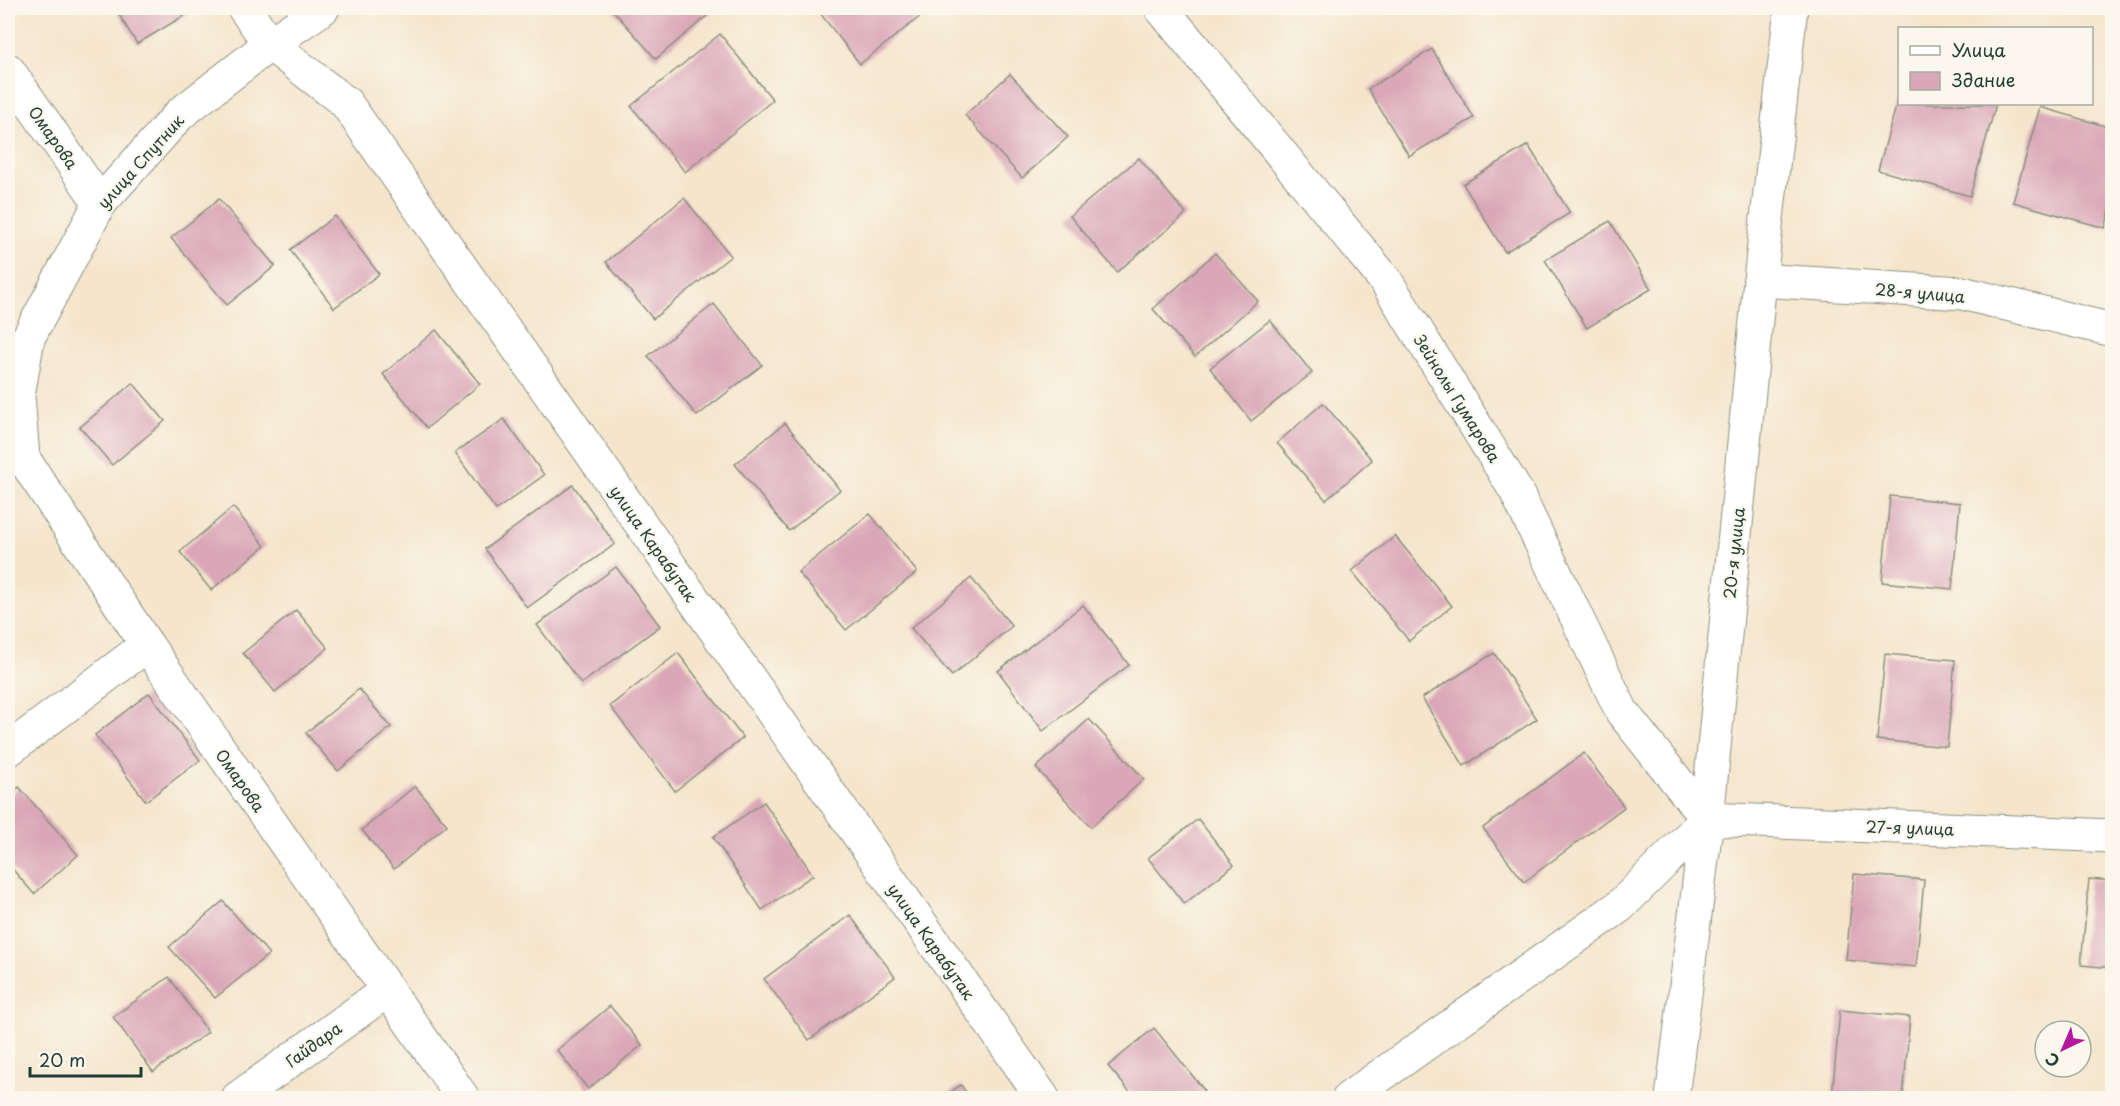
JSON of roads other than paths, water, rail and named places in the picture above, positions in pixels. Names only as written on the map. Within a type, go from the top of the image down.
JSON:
[{"type":"street","name":"улица Карабутак","points":[[244,8],[270,44],[346,103],[1042,1098]]},
{"type":"street","name":"улица Спутник","points":[[15,462],[18,332],[100,203],[180,114],[270,44],[323,8]]},
{"type":"street","name":"Зейнолы Гумарова","points":[[1161,8],[1386,281],[1516,491],[1622,712],[1707,819]]},
{"type":"street","name":"20-я улица","points":[[1672,1098],[1707,819],[1760,280],[1791,8]]},
{"type":"street","name":"Омарова","points":[[8,70],[100,203]]},
{"type":"street","name":"28-я улица","points":[[1760,280],[1962,293],[2112,330]]},
{"type":"street","name":"Омарова","points":[[15,462],[147,645],[463,1098]]},
{"type":"street","points":[[8,750],[147,645]]},
{"type":"street","name":"27-я улица","points":[[1707,819],[2112,836]]},
{"type":"street","points":[[1349,1098],[1620,906],[1707,819]]},
{"type":"street","name":"Гайдара","points":[[238,1098],[388,990]]}]
